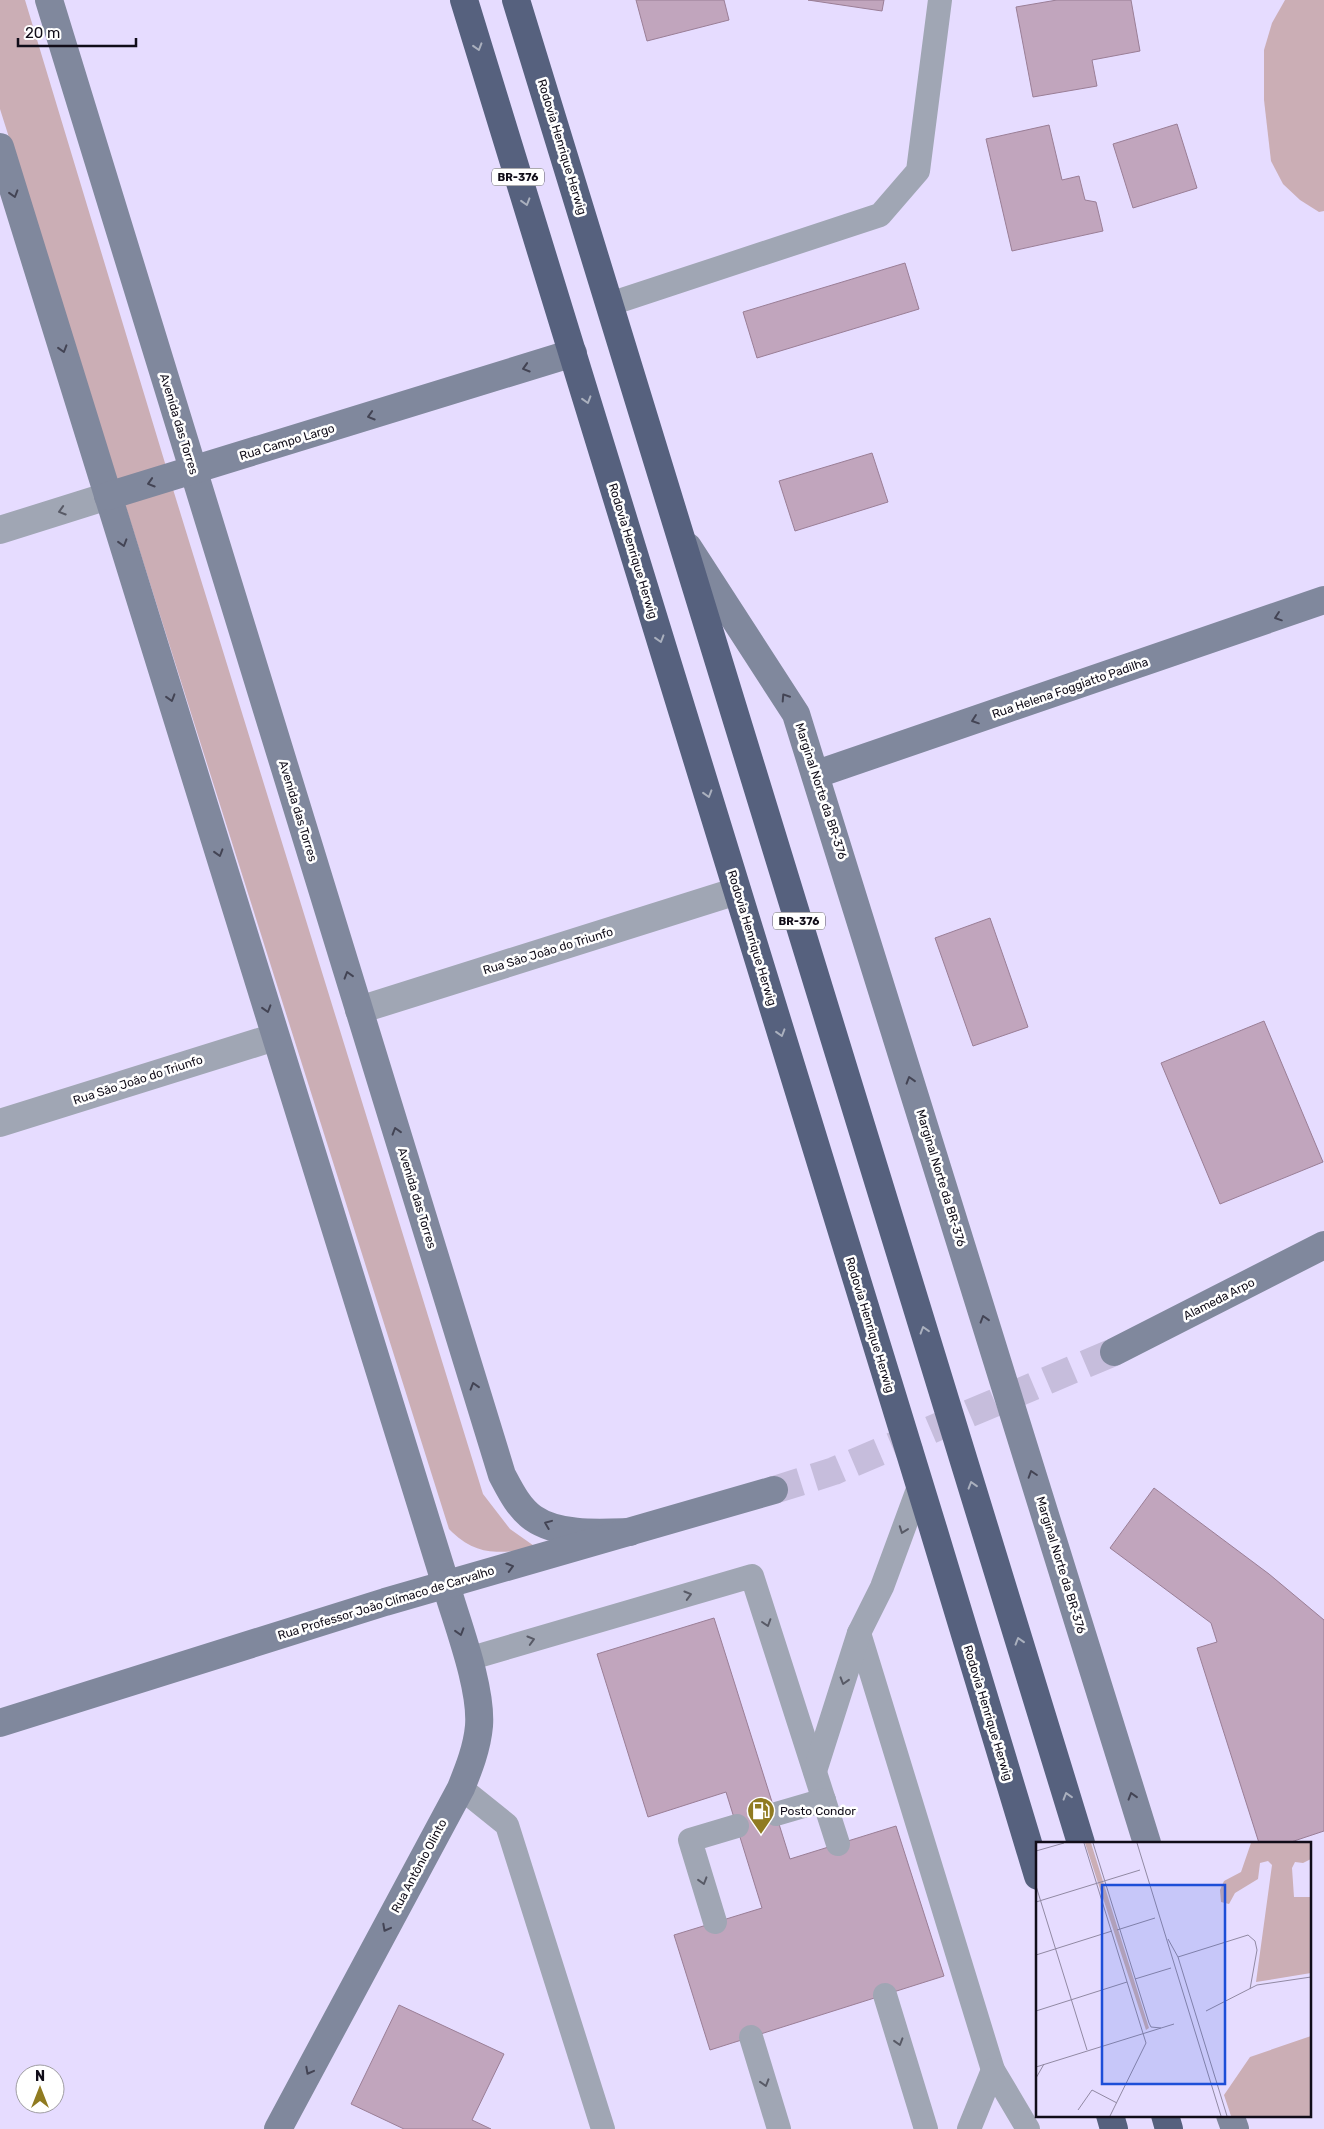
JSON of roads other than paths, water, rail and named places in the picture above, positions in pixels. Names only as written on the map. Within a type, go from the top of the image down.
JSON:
[{"type":"highway","name":"Rodovia Henrique Herwig","points":[[464,0],[920,1484],[1036,1869]]},
{"type":"highway","name":"Rodovia Henrique Herwig","points":[[516,0],[1081,1842]]},
{"type":"highway","points":[[1110,2116],[1114,2129]]},
{"type":"highway","points":[[1165,2116],[1169,2129]]},
{"type":"main road","name":"Avenida das Torres","points":[[49,0],[502,1475],[515,1500],[533,1518],[562,1530],[589,1533],[630,1532]]},
{"type":"main road","points":[[0,147],[446,1585]]},
{"type":"main road","name":"Rua Campo Largo","points":[[108,496],[573,353]]},
{"type":"main road","name":"Marginal Norte da BR-376","points":[[682,538],[796,714],[1147,1842]]},
{"type":"main road","name":"Rua Helena Foggiatto Padilha","points":[[816,774],[1324,600]]},
{"type":"main road","name":"Alameda Arpo","points":[[1114,1352],[1324,1245]]},
{"type":"main road","name":"Rua Professor João Clímaco de Carvalho","points":[[0,1723],[376,1605],[774,1490]]},
{"type":"main road","name":"Rua Antônio Olinto","points":[[278,2129],[461,1788],[473,1757],[479,1725],[477,1696],[446,1585]]},
{"type":"main road","points":[[1230,2116],[1235,2129]]},
{"type":"street","name":"Rua Campo Largo","points":[[0,530],[108,496]]},
{"type":"street","name":"Rua São João do Triunfo","points":[[359,1010],[737,891]]},
{"type":"street","name":"Rua São João do Triunfo","points":[[0,1123],[275,1037]]},
{"type":"lane","points":[[610,304],[880,215],[918,171],[940,0]]},
{"type":"lane","points":[[815,1771],[859,1633],[882,1588],[920,1484]]},
{"type":"lane","points":[[468,1659],[752,1576],[838,1844]]},
{"type":"lane","points":[[859,1633],[993,2070],[1028,2129]]},
{"type":"lane","points":[[461,1788],[507,1825],[603,2129]]},
{"type":"lane","points":[[776,1814],[824,1800]]},
{"type":"lane","points":[[715,1922],[690,1840],[737,1826]]},
{"type":"lane","points":[[885,1995],[926,2129]]},
{"type":"lane","points":[[751,2037],[779,2129]]},
{"type":"lane","points":[[970,2129],[993,2070]]},
{"type":"tunnel","points":[[774,1490],[834,1471],[1114,1352]]},
{"type":"place","name":"Posto Condor","points":[[761,1835]]}]
